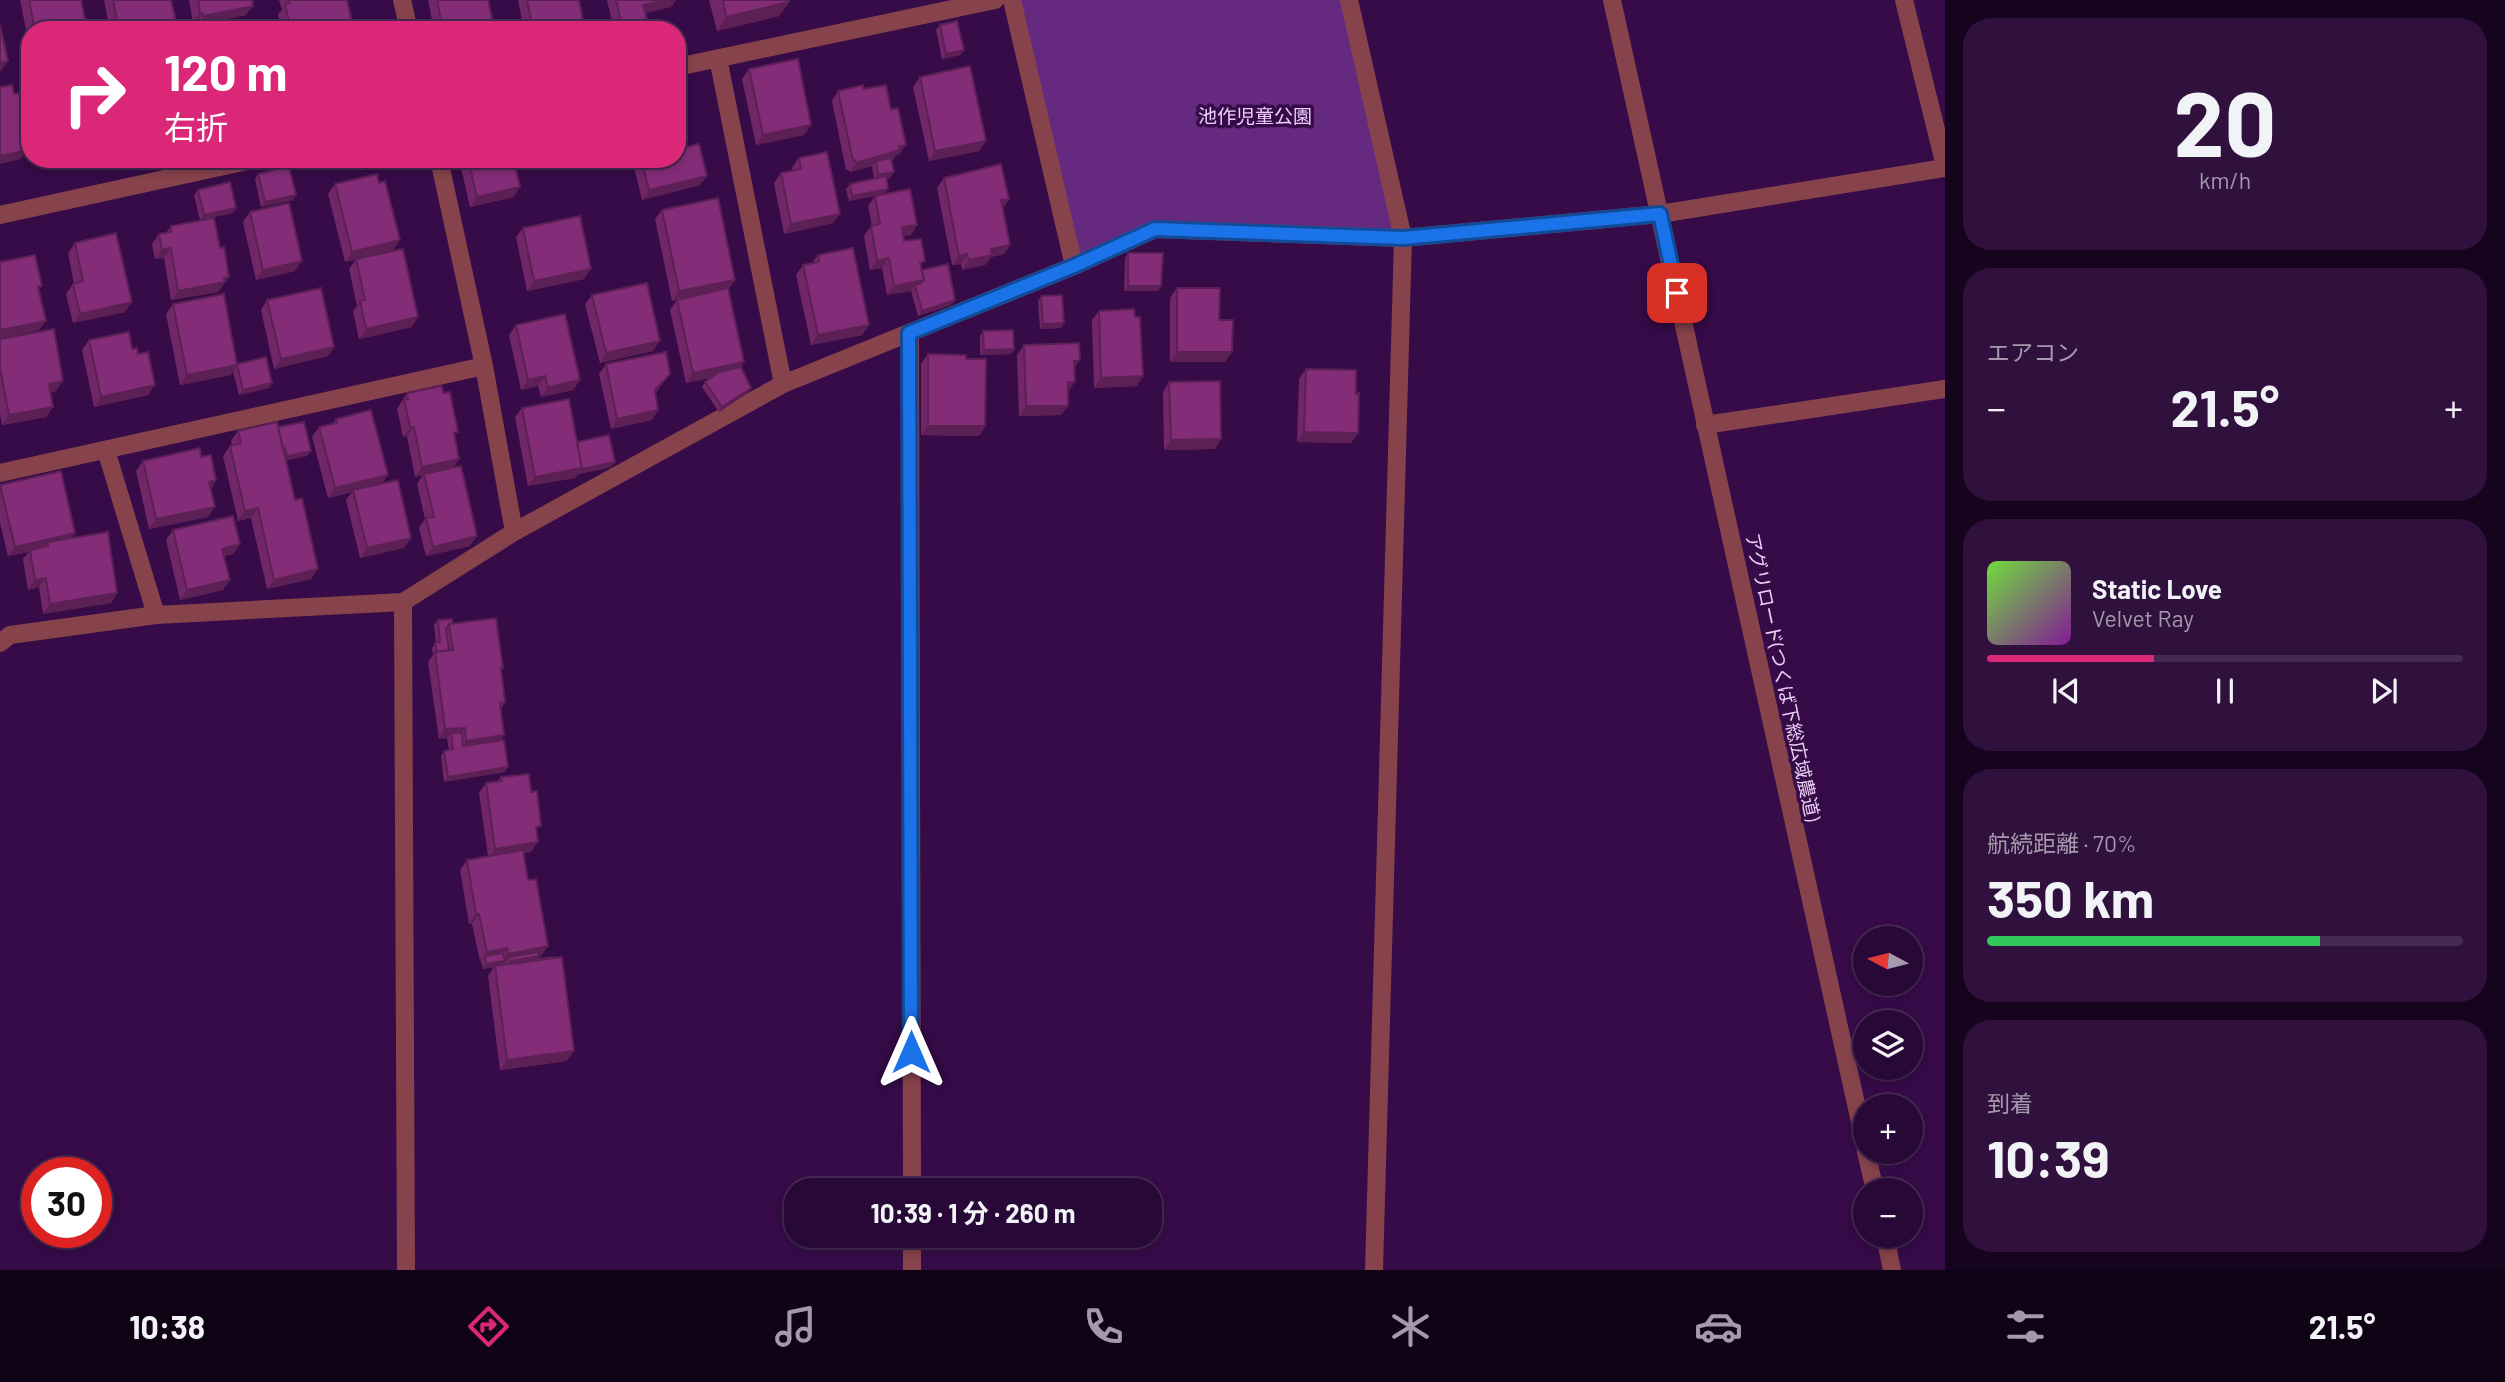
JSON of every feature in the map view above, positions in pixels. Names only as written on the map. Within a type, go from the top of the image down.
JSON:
[{"type":"street","points":[[401,0],[407,21]]},
{"type":"street","points":[[686,65],[995,0]]},
{"type":"street","points":[[1012,0],[1074,266]]},
{"type":"street","points":[[1349,0],[1403,238],[1374,1270]]},
{"type":"street","name":"アグリロード(つくば下総広域農道)","points":[[1612,0],[1854,1094]]},
{"type":"street","points":[[0,643],[10,635],[156,615],[403,601],[514,531],[783,384],[1074,266],[1155,229],[1403,238],[1660,214],[1945,167],[1903,0]]},
{"type":"street","points":[[718,58],[783,384]]},
{"type":"street","points":[[0,215],[215,168]]},
{"type":"street","points":[[441,168],[484,366],[514,531]]},
{"type":"street","points":[[909,333],[912,1178]]},
{"type":"street","points":[[0,472],[484,366]]},
{"type":"street","points":[[1705,425],[1945,389]]},
{"type":"street","points":[[106,450],[156,615]]},
{"type":"street","points":[[403,601],[406,1270]]},
{"type":"street","points":[[912,1248],[912,1270]]},
{"type":"street","points":[[1887,1248],[1892,1270]]},
{"type":"green space","name":"池作児童公園","points":[[1012,0],[1349,0],[1403,238],[1155,229],[1074,266]]},
{"type":"building","points":[[29,0],[81,0],[85,21],[33,21]]},
{"type":"building","points":[[113,0],[171,0],[176,21],[117,21]]},
{"type":"building","points":[[198,0],[252,0],[253,6],[203,16]]},
{"type":"building","points":[[289,0],[347,0],[352,21],[289,21],[285,4],[289,3]]},
{"type":"building","points":[[437,0],[488,0],[493,21],[441,21]]},
{"type":"building","points":[[527,0],[579,0],[583,20],[531,21]]},
{"type":"building","points":[[616,0],[665,0],[643,5],[647,19],[621,21]]},
{"type":"building","points":[[723,0],[789,0],[789,2],[726,17]]},
{"type":"building","points":[[957,21],[964,50],[946,54],[940,25]]},
{"type":"building","points":[[0,25],[8,61],[0,63]]},
{"type":"building","points":[[798,59],[811,125],[763,135],[749,69]]},
{"type":"building","points":[[970,66],[986,141],[935,151],[920,77]]},
{"type":"building","points":[[12,85],[14,94],[19,93],[21,152],[0,156],[0,87]]},
{"type":"building","points":[[863,85],[864,89],[886,85],[891,110],[898,108],[906,145],[899,146],[900,150],[856,163],[853,161],[838,91]]},
{"type":"building","points":[[686,143],[687,147],[699,144],[707,176],[649,190],[643,168],[686,168]]},
{"type":"building","points":[[827,152],[840,214],[791,224],[781,173],[801,169],[799,158]]},
{"type":"building","points":[[891,158],[894,172],[878,175],[876,161]]},
{"type":"building","points":[[1001,164],[1009,199],[1001,200],[1010,245],[991,249],[992,255],[969,260],[967,254],[959,256],[944,178]]},
{"type":"building","points":[[289,168],[296,195],[265,202],[258,174]]},
{"type":"building","points":[[470,168],[516,168],[520,187],[477,197]]},
{"type":"building","points":[[377,174],[379,183],[385,181],[400,240],[352,252],[335,184]]},
{"type":"building","points":[[886,176],[888,189],[852,196],[850,184]]},
{"type":"building","points":[[230,182],[236,208],[204,215],[198,190]]},
{"type":"building","points":[[910,189],[917,225],[902,227],[904,241],[921,239],[925,261],[920,263],[924,280],[894,286],[889,258],[877,261],[871,226],[880,224],[875,196]]},
{"type":"building","points":[[718,198],[735,280],[679,291],[662,210]]},
{"type":"building","points":[[289,203],[302,261],[263,270],[250,212]]},
{"type":"building","points":[[580,216],[591,269],[534,281],[523,228]]},
{"type":"building","points":[[214,218],[220,248],[224,247],[229,277],[224,278],[225,282],[178,291],[171,248],[162,250],[159,234],[171,232],[171,226]]},
{"type":"building","points":[[116,233],[132,302],[80,314],[73,284],[83,281],[75,243]]},
{"type":"building","points":[[853,248],[869,325],[818,335],[803,265],[819,262],[818,255]]},
{"type":"building","points":[[403,249],[418,317],[366,329],[360,301],[365,300],[356,259]]},
{"type":"building","points":[[1128,253],[1163,253],[1161,286],[1128,286]]},
{"type":"building","points":[[35,255],[42,286],[38,287],[46,321],[0,330],[0,262]]},
{"type":"building","points":[[948,264],[955,300],[922,311],[915,285],[924,280],[922,270]]},
{"type":"building","points":[[647,283],[660,341],[606,353],[592,295]]},
{"type":"building","points":[[321,288],[334,347],[281,359],[267,300]]},
{"type":"building","points":[[728,288],[744,362],[693,373],[677,300]]},
{"type":"building","points":[[1177,288],[1220,288],[1219,320],[1233,320],[1232,352],[1177,352]]},
{"type":"building","points":[[224,294],[237,365],[187,375],[173,304]]},
{"type":"building","points":[[1062,295],[1064,323],[1043,324],[1041,296]]},
{"type":"building","points":[[1134,309],[1135,317],[1140,317],[1143,376],[1101,378],[1099,311]]},
{"type":"building","points":[[565,314],[580,380],[548,387],[545,376],[528,380],[516,325]]},
{"type":"building","points":[[54,329],[63,381],[49,384],[53,407],[9,415],[0,368],[0,339]]},
{"type":"building","points":[[1013,330],[1014,349],[984,350],[983,331]]},
{"type":"building","points":[[129,332],[132,349],[137,348],[138,354],[148,352],[155,385],[101,397],[89,340]]},
{"type":"building","points":[[1079,343],[1080,360],[1074,361],[1075,382],[1068,382],[1068,406],[1026,406],[1024,345]]},
{"type":"building","points":[[666,352],[670,374],[655,390],[658,410],[617,419],[606,364]]},
{"type":"building","points":[[928,354],[966,355],[966,359],[986,359],[985,426],[928,426]]},
{"type":"building","points":[[266,357],[272,383],[243,390],[237,364]]},
{"type":"building","points":[[741,367],[751,388],[722,407],[705,382],[719,372]]},
{"type":"building","points":[[1306,369],[1356,370],[1356,394],[1359,393],[1358,433],[1304,432]]},
{"type":"building","points":[[1220,381],[1221,439],[1171,440],[1169,382]]},
{"type":"building","points":[[442,386],[443,393],[450,392],[458,432],[454,433],[459,459],[422,467],[414,427],[410,427],[404,399],[408,399],[407,393]]},
{"type":"building","points":[[569,399],[582,468],[535,477],[522,408]]},
{"type":"building","points":[[371,410],[388,475],[335,488],[319,427],[337,423],[336,419]]},
{"type":"building","points":[[277,422],[295,500],[302,498],[318,569],[274,580],[258,508],[245,511],[230,446],[241,443],[238,431]]},
{"type":"building","points":[[304,422],[311,451],[287,456],[278,427]]},
{"type":"building","points":[[609,435],[615,462],[582,469],[577,442]]},
{"type":"building","points":[[200,448],[201,457],[211,455],[216,480],[209,482],[215,507],[156,519],[143,461]]},
{"type":"building","points":[[461,466],[477,536],[433,547],[426,518],[434,517],[424,474]]},
{"type":"building","points":[[61,471],[75,533],[15,547],[0,485]]},
{"type":"building","points":[[398,480],[411,538],[367,548],[353,490]]},
{"type":"building","points":[[233,516],[240,544],[222,549],[230,580],[187,590],[173,530]]},
{"type":"building","points":[[108,532],[117,593],[50,604],[46,578],[35,580],[30,550],[48,546],[48,542]]},
{"type":"building","points":[[496,618],[503,668],[505,702],[500,703],[504,735],[466,741],[465,728],[445,729],[435,652],[453,650],[449,624]]},
{"type":"building","points":[[452,619],[452,624],[446,629],[449,650],[437,652],[435,643],[440,642],[438,620]]},
{"type":"building","points":[[451,733],[462,733],[463,746],[504,740],[508,767],[448,777],[444,751],[453,749]]},
{"type":"building","points":[[529,774],[531,792],[537,791],[541,826],[536,827],[538,842],[495,849],[486,783],[502,781],[501,777]]},
{"type":"building","points":[[523,850],[528,880],[536,879],[548,946],[508,954],[507,948],[487,952],[479,914],[476,914],[467,860]]},
{"type":"building","points":[[538,952],[539,956],[510,961],[509,957]]},
{"type":"building","points":[[503,953],[505,961],[486,964],[485,956]]},
{"type":"building","points":[[562,957],[574,1051],[507,1060],[495,966]]},
{"type":"building","points":[[554,958],[518,963],[518,961]]},
{"type":"route","points":[[911,1052],[909,333],[1074,266],[1155,229],[1403,238],[1660,214],[1677,293]]}]
